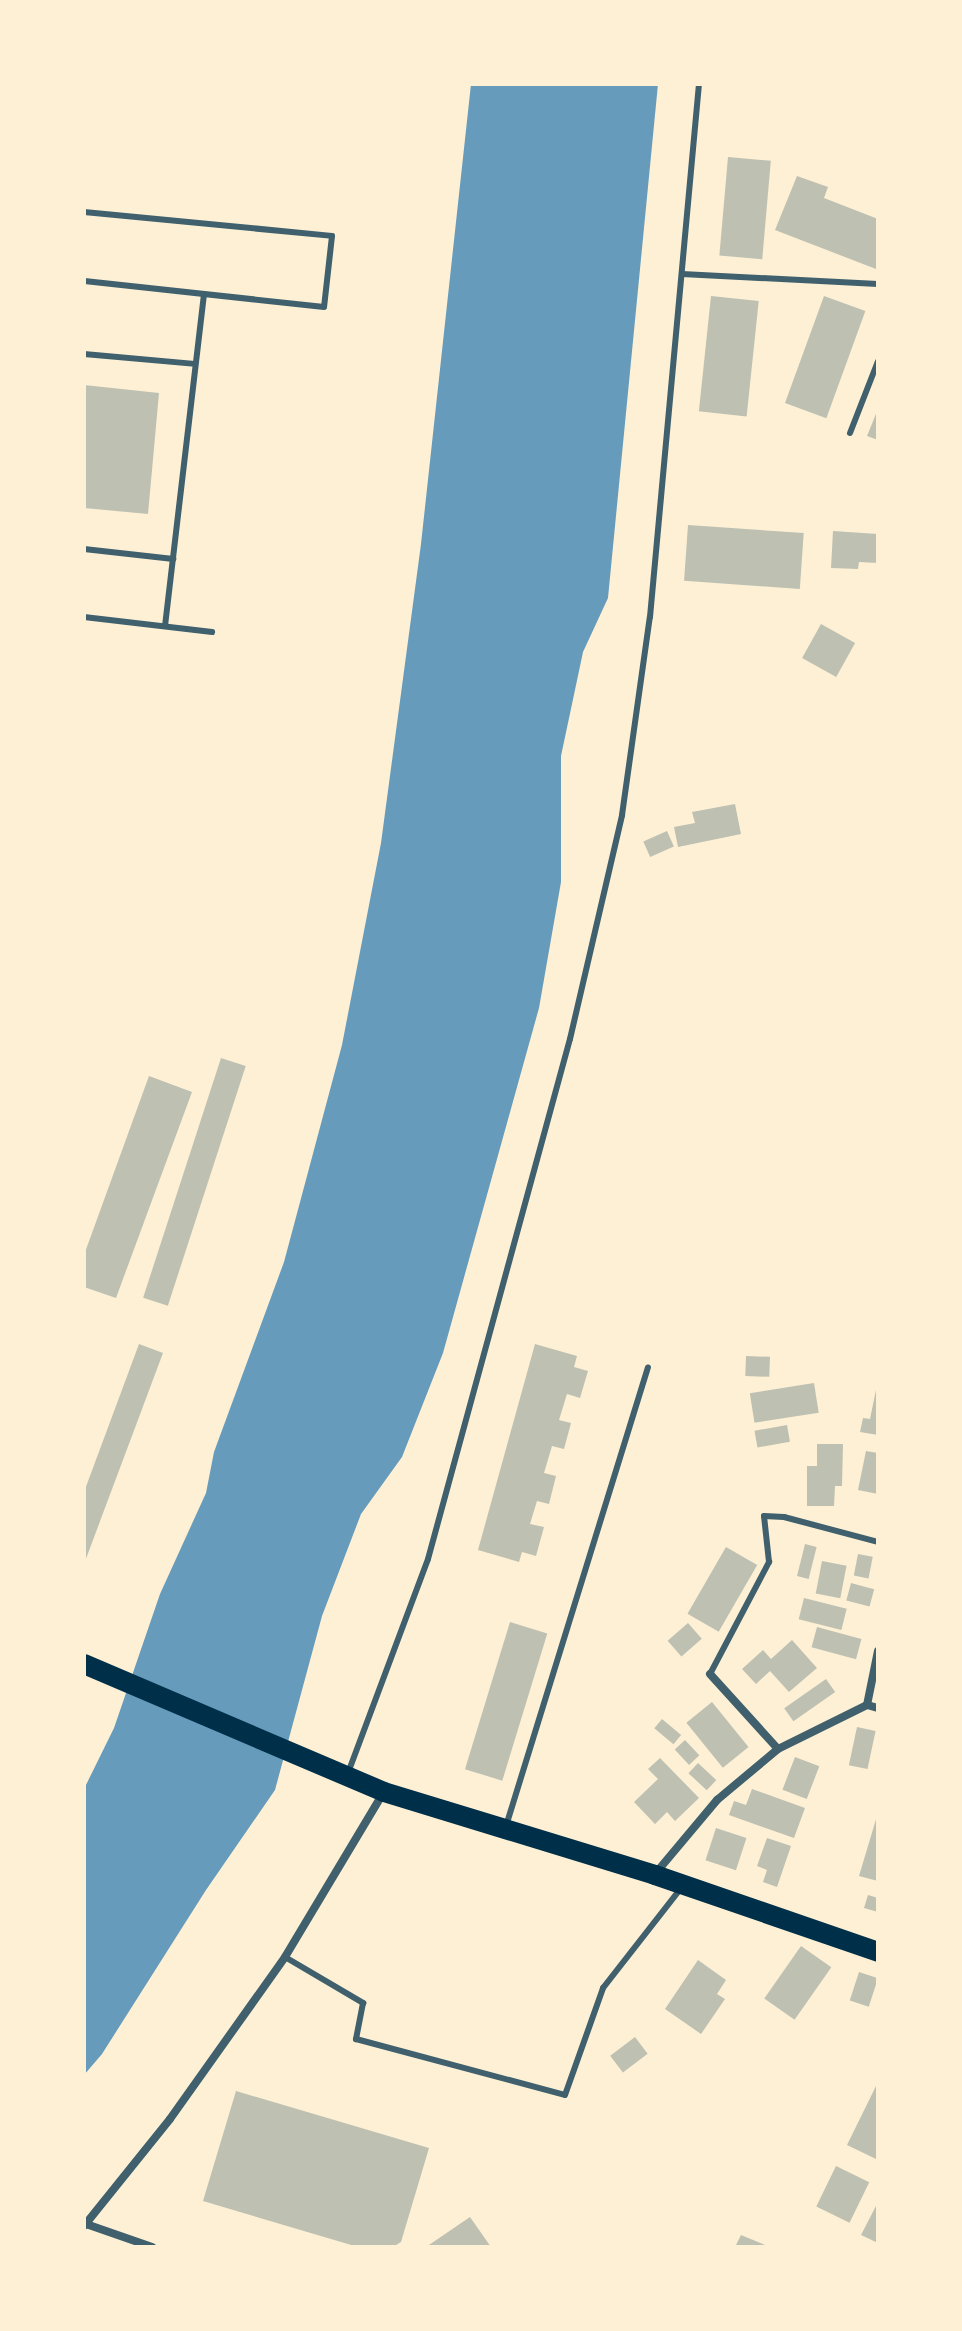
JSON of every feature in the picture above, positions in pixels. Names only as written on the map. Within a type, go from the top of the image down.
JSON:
[{"type":"highway","points":[[88,1665],[384,1792],[655,1875],[878,1952]]},
{"type":"street","points":[[867,1705],[878,1651]]},
{"type":"street","points":[[710,1674],[778,1749]]},
{"type":"street","points":[[655,1875],[717,1800],[778,1749],[867,1705],[878,1708]]},
{"type":"street","points":[[152,2247],[85,2225],[170,2119],[285,1957],[384,1792]]},
{"type":"lane","points":[[347,1776],[428,1559],[570,1039],[622,815],[650,617],[699,84]]},
{"type":"lane","points":[[84,212],[332,236],[324,307],[84,281]]},
{"type":"lane","points":[[682,274],[878,284]]},
{"type":"lane","points":[[165,626],[204,294]]},
{"type":"lane","points":[[84,354],[195,364]]},
{"type":"lane","points":[[850,433],[878,361]]},
{"type":"lane","points":[[84,549],[173,559]]},
{"type":"lane","points":[[84,617],[212,632]]},
{"type":"lane","points":[[505,1831],[648,1367]]},
{"type":"lane","points":[[710,1674],[769,1562],[764,1516],[784,1517],[878,1542]]},
{"type":"lane","points":[[285,1957],[363,2003],[356,2039],[565,2095],[603,1988],[684,1885]]},
{"type":"water","points":[[471,84],[658,84],[608,598],[583,652],[561,756],[561,882],[539,1008],[443,1353],[402,1457],[361,1514],[322,1616],[275,1790],[206,1890],[102,2054],[84,2075],[84,1789],[114,1728],[160,1594],[206,1493],[214,1452],[284,1262],[342,1045],[381,843],[421,544]]},
{"type":"building","points":[[728,157],[771,161],[762,259],[719,256]]},
{"type":"building","points":[[797,176],[828,187],[824,198],[878,219],[876,269],[775,230]]},
{"type":"building","points":[[711,296],[759,301],[747,416],[699,411]]},
{"type":"building","points":[[824,296],[865,311],[826,418],[785,403]]},
{"type":"building","points":[[84,385],[159,393],[148,514],[84,508]]},
{"type":"building","points":[[878,409],[878,440],[867,436]]},
{"type":"building","points":[[688,525],[804,533],[800,589],[684,581]]},
{"type":"building","points":[[833,531],[878,534],[878,563],[859,562],[858,569],[831,568]]},
{"type":"building","points":[[821,624],[855,643],[836,677],[802,658]]},
{"type":"building","points":[[735,804],[741,834],[678,847],[674,827],[695,823],[692,812]]},
{"type":"building","points":[[667,831],[674,847],[650,857],[643,842]]},
{"type":"building","points":[[221,1058],[246,1066],[168,1306],[143,1298]]},
{"type":"building","points":[[149,1076],[192,1092],[116,1298],[84,1287],[84,1255]]},
{"type":"building","points":[[139,1344],[163,1353],[84,1564],[84,1492]]},
{"type":"building","points":[[535,1344],[577,1356],[574,1367],[588,1371],[580,1398],[567,1394],[559,1420],[571,1423],[564,1449],[552,1446],[544,1473],[556,1476],[549,1504],[537,1501],[530,1524],[544,1527],[536,1556],[522,1552],[519,1562],[478,1550]]},
{"type":"building","points":[[746,1356],[770,1357],[769,1377],[745,1376]]},
{"type":"building","points":[[814,1383],[819,1413],[754,1423],[750,1393]]},
{"type":"building","points":[[877,1385],[878,1435],[860,1432],[863,1418],[870,1419]]},
{"type":"building","points":[[787,1425],[790,1442],[757,1447],[755,1431]]},
{"type":"building","points":[[817,1444],[843,1444],[842,1486],[835,1486],[834,1506],[807,1506],[807,1466],[817,1466]]},
{"type":"building","points":[[866,1451],[878,1453],[878,1494],[858,1490]]},
{"type":"building","points":[[805,1544],[817,1547],[809,1579],[797,1576]]},
{"type":"building","points":[[726,1547],[757,1565],[719,1632],[688,1614]]},
{"type":"building","points":[[858,1554],[873,1557],[869,1578],[854,1576]]},
{"type":"building","points":[[822,1561],[847,1566],[840,1598],[816,1593]]},
{"type":"building","points":[[851,1583],[874,1589],[870,1607],[846,1600]]},
{"type":"building","points":[[804,1598],[847,1609],[841,1630],[799,1619]]},
{"type":"building","points":[[510,1622],[547,1633],[502,1781],[465,1769]]},
{"type":"building","points":[[688,1623],[702,1639],[681,1657],[668,1641]]},
{"type":"building","points":[[817,1627],[861,1639],[856,1659],[812,1647]]},
{"type":"building","points":[[792,1640],[817,1668],[789,1692],[770,1671],[756,1684],[742,1669],[763,1650],[771,1659]]},
{"type":"building","points":[[826,1679],[835,1692],[793,1721],[784,1708]]},
{"type":"building","points":[[712,1702],[749,1747],[723,1768],[686,1723]]},
{"type":"building","points":[[662,1719],[681,1735],[673,1744],[654,1728]]},
{"type":"building","points":[[857,1727],[876,1731],[867,1769],[849,1765]]},
{"type":"building","points":[[685,1740],[699,1755],[689,1765],[675,1750]]},
{"type":"building","points":[[795,1757],[819,1766],[807,1799],[782,1790]]},
{"type":"building","points":[[660,1758],[699,1798],[675,1821],[667,1812],[655,1824],[634,1802],[658,1779],[648,1769]]},
{"type":"building","points":[[698,1763],[716,1780],[707,1790],[688,1773]]},
{"type":"building","points":[[752,1789],[805,1808],[794,1838],[729,1815],[734,1801],[746,1805]]},
{"type":"building","points":[[878,1816],[878,1881],[859,1876]]},
{"type":"building","points":[[716,1828],[746,1838],[736,1870],[705,1860]]},
{"type":"building","points":[[767,1838],[791,1846],[777,1887],[763,1882],[767,1870],[757,1866]]},
{"type":"building","points":[[868,1895],[878,1898],[878,1912],[864,1908]]},
{"type":"building","points":[[801,1946],[831,1967],[795,2020],[764,1998]]},
{"type":"building","points":[[698,1960],[726,1980],[717,1994],[725,1999],[701,2034],[665,2009]]},
{"type":"building","points":[[859,1972],[878,1978],[869,2007],[850,2001]]},
{"type":"building","points":[[635,2037],[648,2054],[623,2072],[610,2056]]},
{"type":"building","points":[[878,2087],[878,2160],[847,2145]]},
{"type":"building","points":[[236,2091],[429,2148],[401,2242],[393,2247],[358,2247],[203,2201]]},
{"type":"building","points":[[836,2166],[869,2182],[850,2223],[816,2206]]},
{"type":"building","points":[[878,2202],[878,2243],[861,2235]]},
{"type":"building","points":[[470,2217],[491,2247],[426,2247]]},
{"type":"building","points":[[741,2235],[765,2245],[735,2247]]}]
